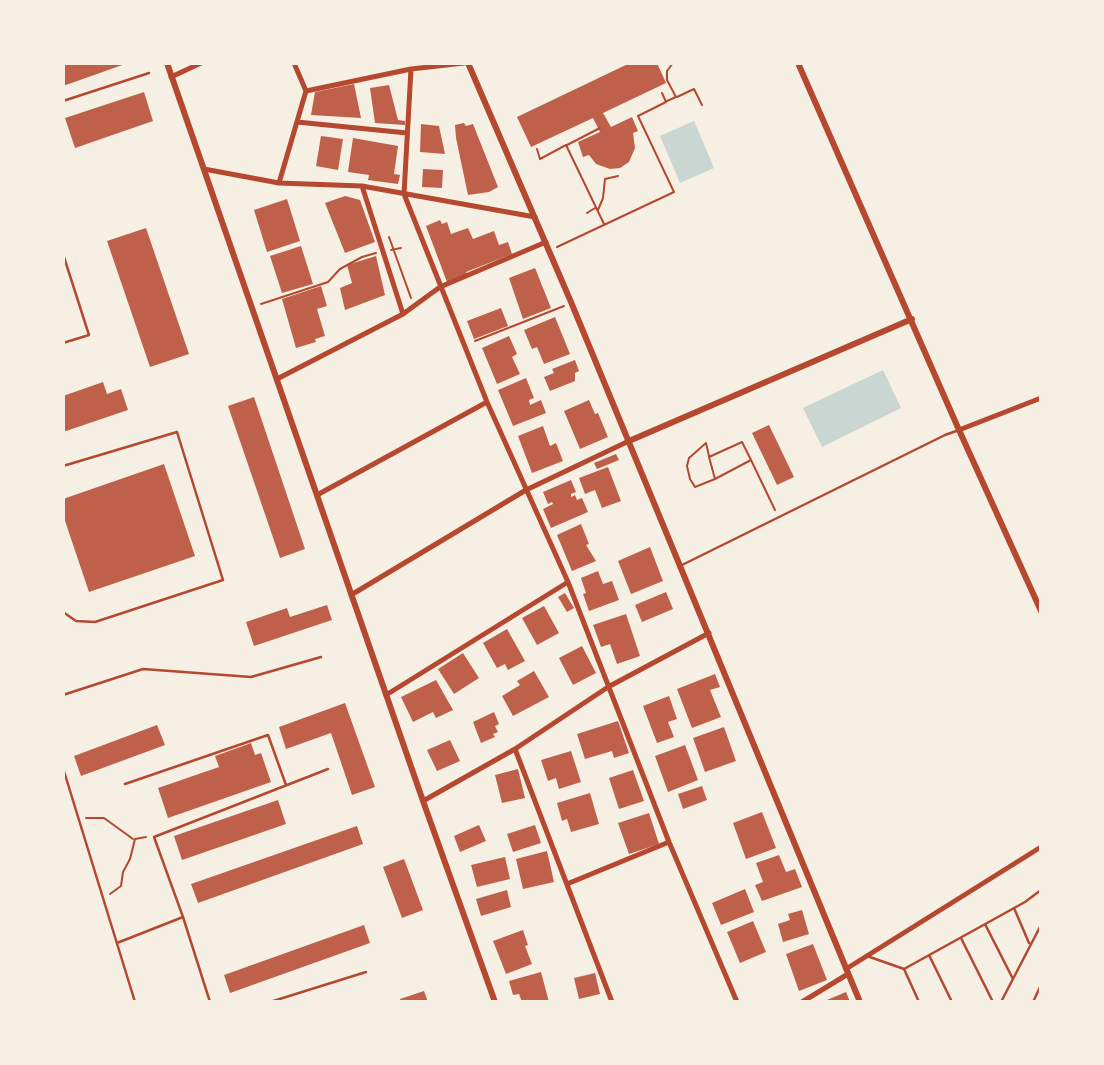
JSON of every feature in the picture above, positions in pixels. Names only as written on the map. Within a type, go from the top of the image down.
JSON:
[{"type":"street","points":[[167,63],[495,1002]]},
{"type":"street","points":[[172,77],[201,63]]},
{"type":"street","points":[[279,183],[306,91],[294,63]]},
{"type":"street","points":[[306,91],[411,69],[466,63],[550,251],[860,1002]]},
{"type":"street","points":[[798,63],[1041,611]]},
{"type":"street","points":[[411,69],[404,194],[487,401],[568,582],[669,842],[737,1002]]},
{"type":"street","points":[[297,122],[407,133]]},
{"type":"street","points":[[204,169],[279,183],[362,186],[535,217]]},
{"type":"street","points":[[362,186],[403,314]]},
{"type":"street","points":[[276,379],[403,314],[440,287],[546,242]]},
{"type":"street","points":[[351,595],[526,490],[629,441],[912,319]]},
{"type":"street","points":[[959,430],[1041,398]]},
{"type":"street","points":[[317,495],[487,401]]},
{"type":"street","points":[[386,695],[568,582]]},
{"type":"street","points":[[423,801],[515,749],[608,687],[709,633]]},
{"type":"street","points":[[515,749],[612,1002]]},
{"type":"street","points":[[567,884],[669,842]]},
{"type":"street","points":[[802,1002],[867,956],[1041,847]]},
{"type":"lane","points":[[63,102],[149,73]]},
{"type":"lane","points":[[63,254],[89,335],[63,343]]},
{"type":"lane","points":[[681,566],[959,430]]},
{"type":"lane","points":[[63,467],[177,432],[223,580],[95,622],[76,621],[63,612]]},
{"type":"lane","points":[[63,695],[143,669],[251,677],[321,657]]},
{"type":"lane","points":[[125,784],[268,735],[286,786]]},
{"type":"lane","points":[[63,768],[135,1002]]},
{"type":"lane","points":[[210,1002],[154,837],[328,769]]},
{"type":"lane","points":[[904,969],[1014,908],[1041,890]]},
{"type":"lane","points":[[1014,908],[1030,944]]},
{"type":"lane","points":[[117,943],[183,917]]},
{"type":"lane","points":[[985,924],[1013,979]]},
{"type":"lane","points":[[1001,1002],[1041,925]]},
{"type":"lane","points":[[961,938],[993,1002]]},
{"type":"lane","points":[[929,955],[952,1002]]},
{"type":"lane","points":[[867,956],[904,969],[919,1002]]},
{"type":"lane","points":[[270,1002],[366,972]]},
{"type":"lane","points":[[1033,1002],[1041,985]]},
{"type":"path","points":[[673,63],[667,72],[667,80],[676,97]]},
{"type":"path","points":[[550,251],[674,192],[638,116],[694,89],[702,105]]},
{"type":"path","points":[[662,93],[666,102]]},
{"type":"path","points":[[537,149],[540,159],[600,128]]},
{"type":"path","points":[[566,145],[604,225]]},
{"type":"path","points":[[587,213],[597,209],[603,198],[605,178],[618,176]]},
{"type":"path","points":[[387,234],[414,305]]},
{"type":"path","points":[[251,307],[328,282],[340,269],[362,257],[383,251]]},
{"type":"path","points":[[464,345],[571,302]]},
{"type":"path","points":[[709,457],[742,442],[779,517]]},
{"type":"path","points":[[715,479],[706,443],[696,449],[687,466],[690,480],[695,487],[715,479],[751,460]]},
{"type":"path","points":[[78,820],[104,818],[135,839],[154,837]]},
{"type":"path","points":[[102,896],[121,886],[122,872],[130,859],[135,839]]},
{"type":"shaded area","points":[[694,121],[714,168],[680,183],[660,136]]},
{"type":"shaded area","points":[[883,370],[901,408],[822,447],[803,408]]},
{"type":"building","points":[[63,63],[128,63],[63,86]]},
{"type":"building","points":[[630,63],[657,63],[666,83],[603,113],[611,127],[632,117],[638,131],[633,133],[635,148],[629,162],[620,168],[610,169],[596,164],[589,155],[583,157],[578,142],[600,132],[593,118],[531,147],[517,117]]},
{"type":"building","points":[[354,84],[361,118],[311,115],[315,92]]},
{"type":"building","points":[[389,85],[398,120],[405,121],[405,125],[375,123],[370,88]]},
{"type":"building","points":[[144,92],[153,121],[75,148],[65,118]]},
{"type":"building","points":[[464,123],[466,126],[473,124],[498,187],[489,192],[468,195],[455,125]]},
{"type":"building","points":[[421,124],[439,126],[445,154],[420,152]]},
{"type":"building","points":[[321,136],[343,139],[338,170],[316,166]]},
{"type":"building","points":[[353,138],[398,146],[394,174],[400,175],[398,184],[368,180],[369,175],[348,172]]},
{"type":"building","points":[[423,169],[443,170],[442,188],[422,187]]},
{"type":"building","points":[[345,196],[360,200],[375,242],[345,253],[325,203]]},
{"type":"building","points":[[287,199],[300,241],[267,252],[254,210]]},
{"type":"building","points":[[440,220],[442,224],[447,222],[451,234],[468,228],[473,239],[494,231],[499,245],[508,242],[512,254],[447,282],[426,226]]},
{"type":"building","points":[[146,228],[189,354],[150,367],[107,241]]},
{"type":"building","points":[[301,246],[313,284],[282,293],[270,256]]},
{"type":"building","points":[[376,256],[385,295],[345,310],[340,288],[352,283],[347,265]]},
{"type":"building","points":[[535,268],[551,308],[523,319],[509,278]]},
{"type":"building","points":[[321,286],[327,306],[317,309],[325,336],[315,339],[316,342],[296,348],[282,299]]},
{"type":"building","points":[[501,308],[508,326],[474,339],[467,321]]},
{"type":"building","points":[[555,317],[570,354],[544,364],[537,347],[532,349],[524,330]]},
{"type":"building","points":[[509,336],[517,354],[512,357],[520,374],[497,384],[482,348]]},
{"type":"building","points":[[575,360],[579,371],[575,373],[575,381],[550,391],[544,377],[554,373],[552,369]]},
{"type":"building","points":[[526,378],[534,398],[529,400],[530,405],[541,400],[546,413],[513,426],[498,390]]},
{"type":"building","points":[[103,382],[107,394],[121,389],[128,410],[63,432],[63,396]]},
{"type":"building","points":[[254,397],[305,549],[280,558],[228,406]]},
{"type":"building","points":[[589,400],[608,437],[580,449],[564,411]]},
{"type":"building","points":[[769,425],[794,477],[777,485],[752,433]]},
{"type":"building","points":[[543,426],[550,446],[556,443],[563,461],[532,473],[518,436]]},
{"type":"building","points":[[616,454],[619,460],[597,469],[594,463]]},
{"type":"building","points":[[164,464],[195,556],[89,592],[63,515],[63,499]]},
{"type":"building","points":[[608,467],[621,501],[602,508],[595,490],[585,494],[579,478]]},
{"type":"building","points":[[571,480],[576,492],[571,494],[571,497],[575,495],[577,500],[582,498],[588,512],[551,528],[543,509],[553,504],[548,504],[543,492]]},
{"type":"building","points":[[581,524],[589,544],[586,545],[596,561],[572,571],[557,535]]},
{"type":"building","points":[[650,547],[663,581],[631,594],[618,561]]},
{"type":"building","points":[[598,571],[603,584],[612,581],[619,600],[589,611],[581,578]]},
{"type":"building","points":[[666,592],[673,609],[642,622],[635,605]]},
{"type":"building","points":[[565,593],[574,608],[567,612],[558,597]]},
{"type":"building","points":[[327,605],[332,620],[254,646],[246,622],[287,608],[290,617]]},
{"type":"building","points":[[544,606],[559,633],[537,645],[522,618]]},
{"type":"building","points":[[626,614],[640,656],[617,664],[610,644],[601,647],[593,625]]},
{"type":"building","points":[[507,629],[525,661],[508,670],[505,664],[497,668],[483,643]]},
{"type":"building","points":[[582,646],[596,673],[573,685],[559,658]]},
{"type":"building","points":[[463,653],[479,678],[454,694],[438,669]]},
{"type":"building","points":[[534,671],[549,697],[513,716],[502,696],[520,685],[517,681]]},
{"type":"building","points":[[715,674],[720,687],[710,690],[721,717],[692,728],[677,689]]},
{"type":"building","points":[[436,680],[453,710],[436,718],[433,712],[413,722],[401,697]]},
{"type":"building","points":[[669,696],[677,719],[668,722],[674,737],[657,743],[643,706]]},
{"type":"building","points":[[345,703],[375,787],[352,795],[331,733],[286,749],[279,727]]},
{"type":"building","points":[[494,712],[499,724],[495,726],[498,732],[493,734],[495,737],[481,743],[473,722]]},
{"type":"building","points":[[618,721],[629,753],[614,758],[612,751],[585,759],[577,734]]},
{"type":"building","points":[[157,725],[165,745],[81,776],[74,756]]},
{"type":"building","points":[[724,727],[736,761],[705,772],[693,738]]},
{"type":"building","points":[[450,740],[460,761],[437,771],[427,750]]},
{"type":"building","points":[[251,743],[255,755],[261,753],[271,782],[168,818],[158,788],[219,767],[215,756]]},
{"type":"building","points":[[685,745],[698,780],[668,792],[655,756]]},
{"type":"building","points":[[571,751],[581,782],[559,789],[556,778],[548,781],[541,760]]},
{"type":"building","points":[[518,769],[525,798],[502,803],[495,775]]},
{"type":"building","points":[[633,770],[644,801],[619,809],[609,778]]},
{"type":"building","points":[[702,786],[707,800],[683,809],[678,794]]},
{"type":"building","points":[[590,793],[599,824],[571,832],[567,819],[562,821],[557,803]]},
{"type":"building","points":[[278,800],[286,824],[182,860],[174,836]]},
{"type":"building","points":[[762,812],[776,848],[746,859],[733,823]]},
{"type":"building","points":[[649,813],[659,844],[629,854],[618,823]]},
{"type":"building","points":[[479,825],[486,841],[460,852],[454,836]]},
{"type":"building","points":[[535,825],[541,843],[513,852],[507,834]]},
{"type":"building","points":[[357,826],[363,844],[198,903],[191,884]]},
{"type":"building","points":[[547,851],[554,882],[523,889],[516,859]]},
{"type":"building","points":[[779,855],[786,872],[795,869],[802,887],[762,901],[755,885],[763,882],[756,863]]},
{"type":"building","points":[[505,857],[510,879],[477,887],[471,865]]},
{"type":"building","points":[[404,859],[423,910],[402,918],[383,867]]},
{"type":"building","points":[[745,889],[754,912],[721,925],[712,903]]},
{"type":"building","points":[[507,890],[511,907],[481,916],[476,899]]},
{"type":"building","points":[[802,910],[809,934],[783,942],[778,924],[790,920],[788,914]]},
{"type":"building","points":[[753,921],[766,952],[740,963],[727,932]]},
{"type":"building","points":[[364,925],[370,943],[230,993],[224,975]]},
{"type":"building","points":[[523,930],[528,945],[525,946],[532,964],[506,974],[493,941]]},
{"type":"building","points":[[813,944],[827,980],[799,991],[786,954]]},
{"type":"building","points":[[541,972],[549,1002],[522,1002],[519,994],[513,995],[509,981]]},
{"type":"building","points":[[595,973],[600,994],[579,999],[574,978]]},
{"type":"building","points":[[424,991],[428,1002],[401,1002],[400,999]]},
{"type":"building","points":[[846,992],[850,1002],[822,1002]]}]
